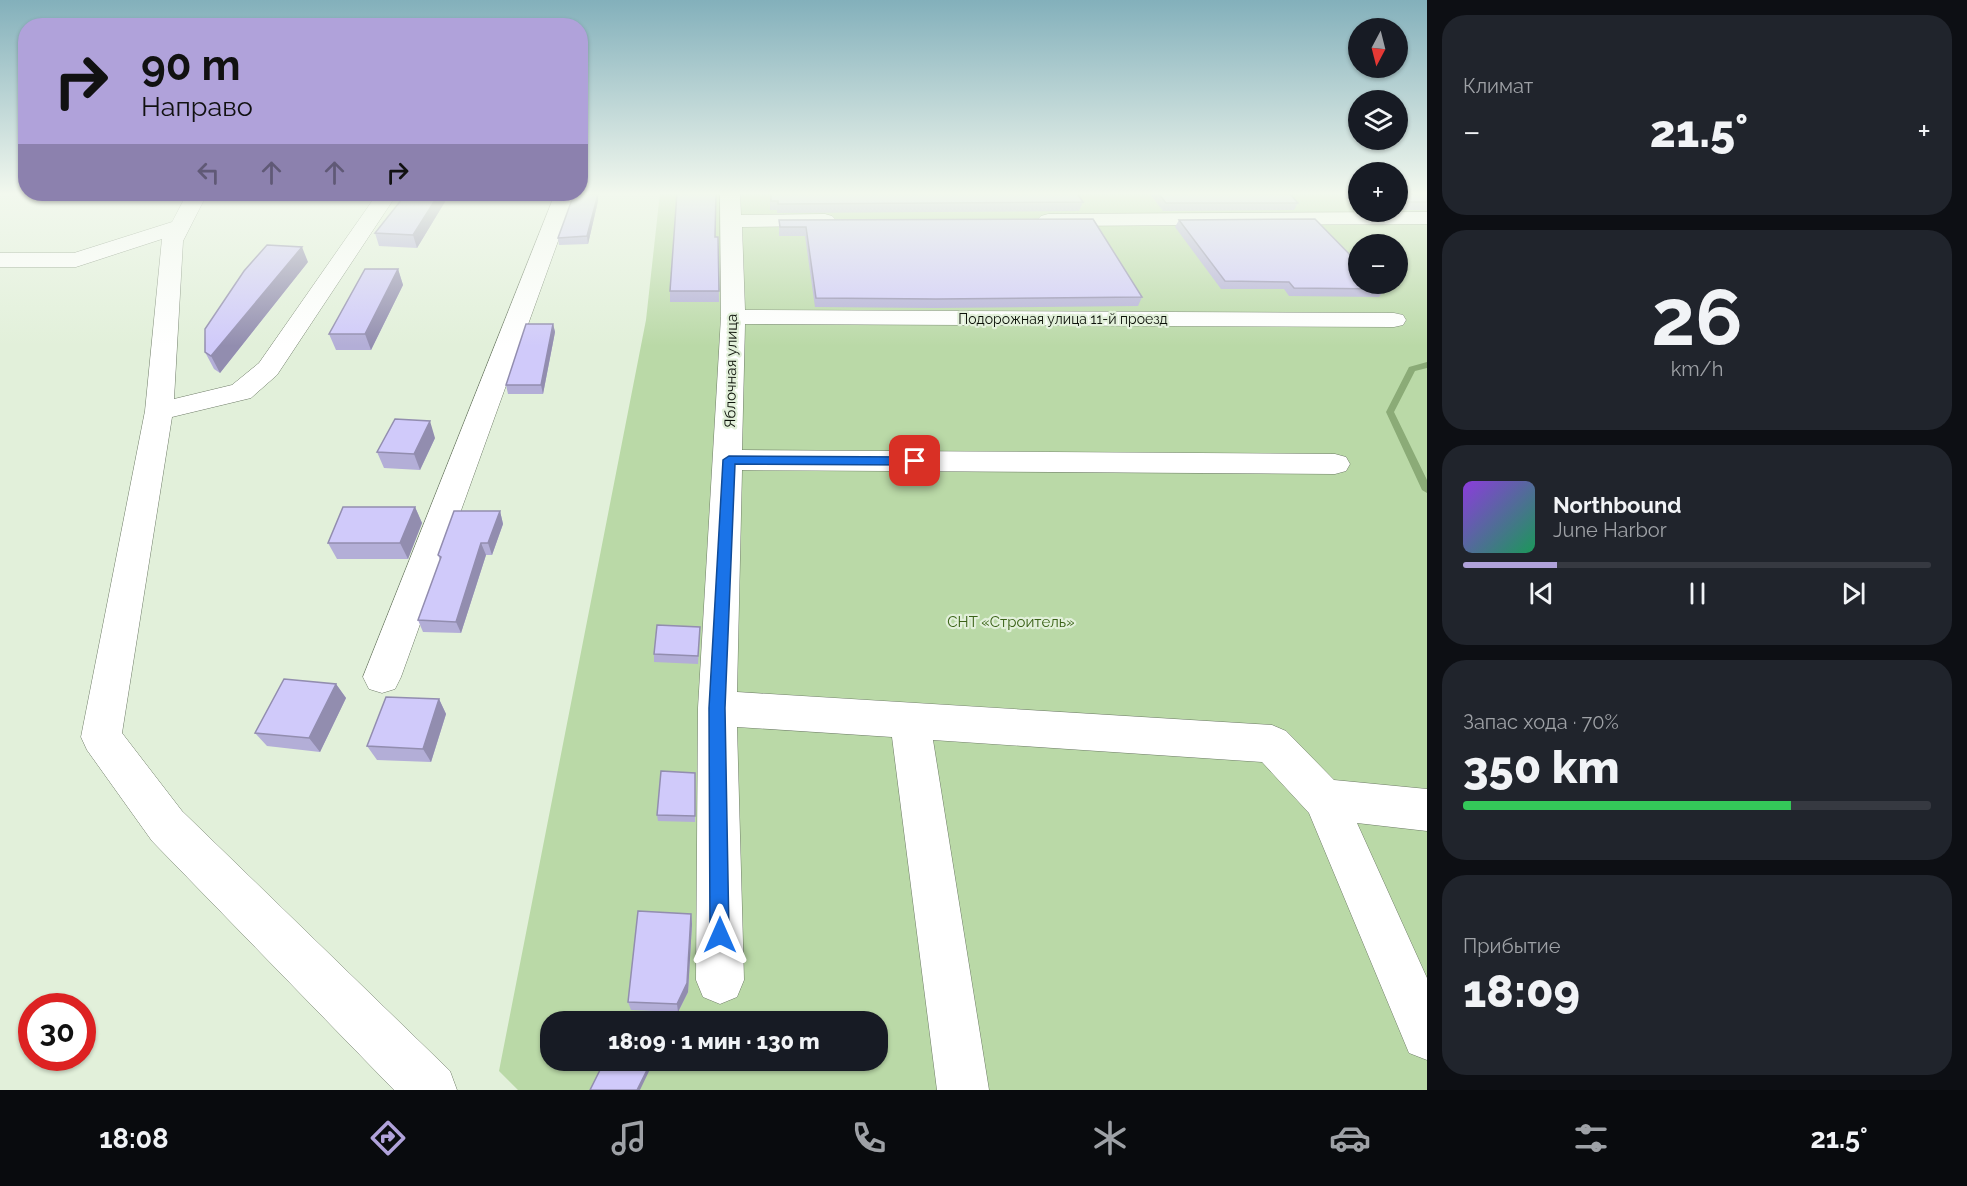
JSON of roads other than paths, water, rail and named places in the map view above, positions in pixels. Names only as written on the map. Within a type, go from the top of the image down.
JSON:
[{"type":"street","points":[[0,260],[76,260],[125,244]]},
{"type":"street","points":[[172,244],[159,411],[101,737],[167,826],[431,1090]]},
{"type":"street","points":[[159,411],[241,392],[268,369],[353,244]]},
{"type":"street","points":[[382,677],[546,244]]},
{"type":"street","name":"Яблочная улица","points":[[720,980],[717,708],[729,460],[733,317],[731,244]]},
{"type":"street","name":"Подорожная улица 11-й проезд","points":[[733,317],[1394,320]]},
{"type":"street","points":[[729,460],[1335,464]]},
{"type":"street","points":[[717,708],[1272,744],[1324,799],[1427,1035]]},
{"type":"street","points":[[910,720],[963,1090]]},
{"type":"street","points":[[1324,799],[1427,810]]},
{"type":"waterway","points":[[1427,365],[1412,369],[1390,412],[1427,490]]},
{"type":"park label","name":"СНТ «Строитель»","points":[[1011,622]]}]
